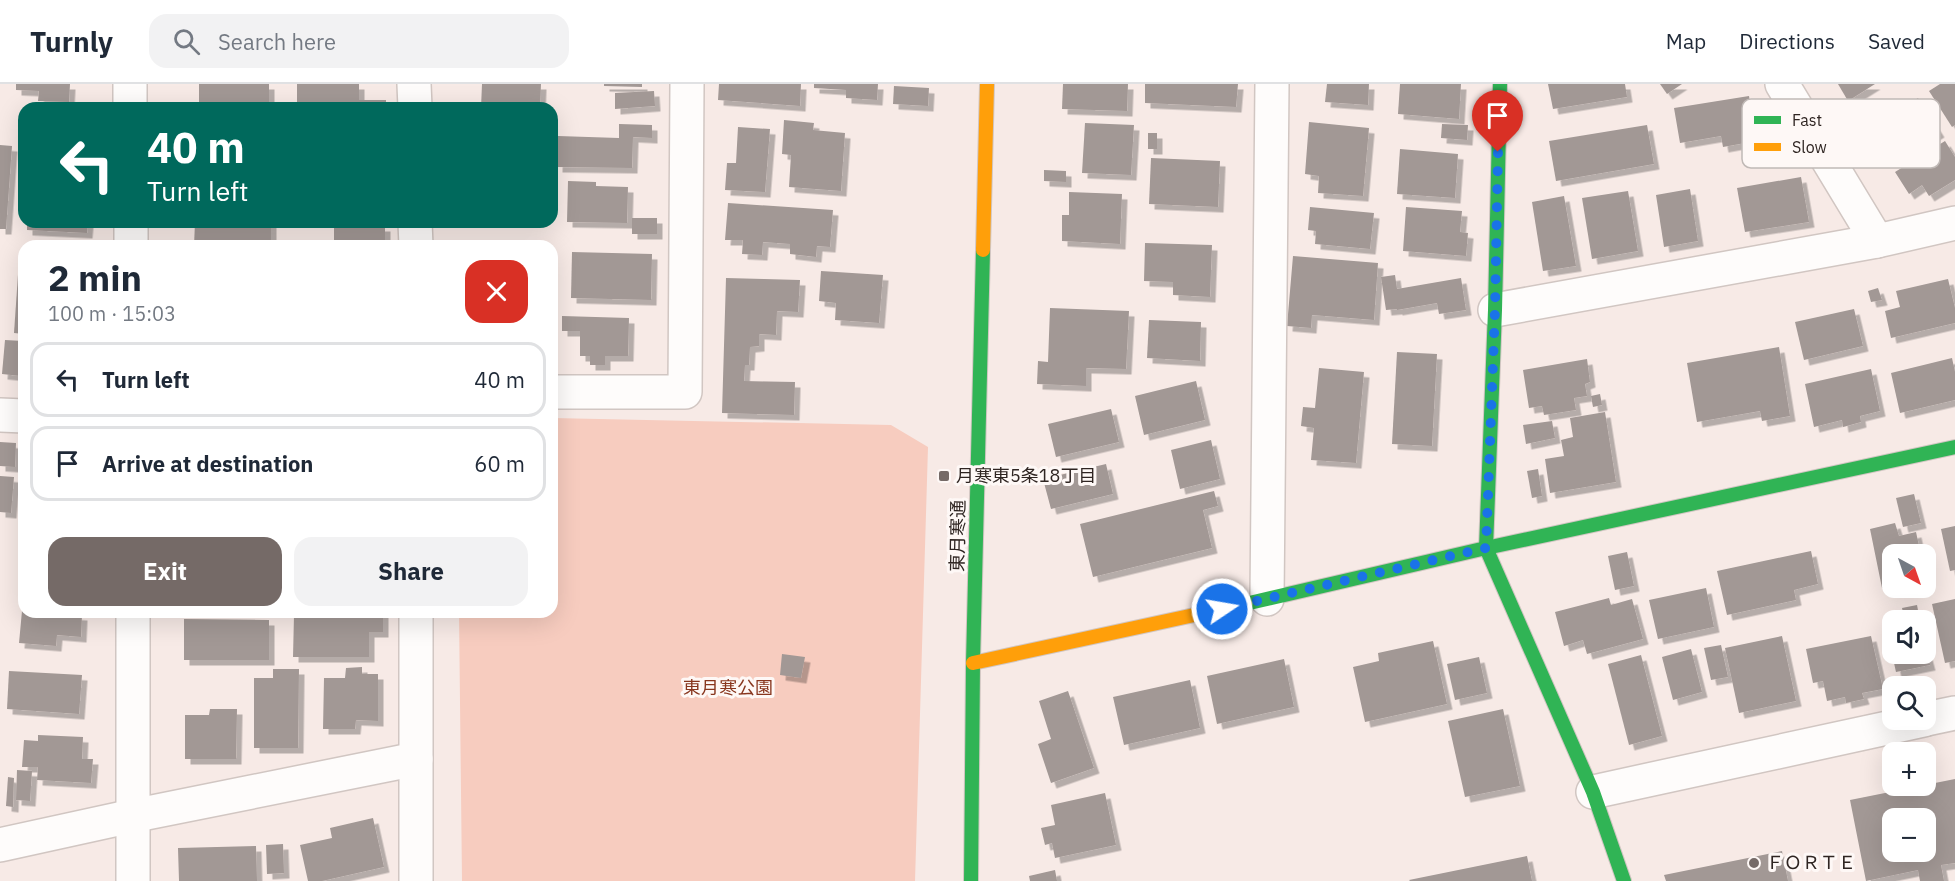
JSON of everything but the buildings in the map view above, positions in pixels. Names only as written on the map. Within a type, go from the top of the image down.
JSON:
[{"type":"street","points":[[130,84],[130,102]]},
{"type":"street","points":[[414,84],[415,102]]},
{"type":"street","points":[[558,392],[686,392],[687,84]]},
{"type":"street","name":"東月寒通","points":[[971,881],[973,663],[987,84]]},
{"type":"street","points":[[1267,599],[1272,84]]},
{"type":"street","points":[[1500,84],[1495,310],[1486,548],[1593,792],[1624,881]]},
{"type":"street","points":[[1782,84],[1791,99]]},
{"type":"street","points":[[1833,168],[1877,241]]},
{"type":"street","points":[[1495,310],[1877,241],[1955,223]]},
{"type":"street","points":[[0,414],[18,416]]},
{"type":"street","points":[[973,663],[1267,599],[1486,548],[1955,447]]},
{"type":"street","points":[[133,618],[133,881]]},
{"type":"street","points":[[416,618],[416,881]]},
{"type":"street","points":[[1936,717],[1955,713]]},
{"type":"street","points":[[1593,792],[1882,729]]},
{"type":"street","points":[[0,845],[416,759]]},
{"type":"green space","name":"東月寒公園","points":[[558,418],[891,425],[928,447],[915,881],[462,881],[459,618],[558,618]]},
{"type":"traffic: fast","points":[[1500,84],[1495,310],[1486,548],[1593,792],[1624,881]]},
{"type":"traffic: fast","points":[[971,881],[973,663],[983,250]]},
{"type":"traffic: fast","points":[[1245,604],[1486,548],[1955,447]]},
{"type":"traffic: slow","points":[[983,250],[987,84]]},
{"type":"traffic: slow","points":[[973,663],[1245,604]]},
{"type":"place","name":"月寒東5条18丁目","points":[[944,476]]},
{"type":"place","name":"ＦＯＲＴＥ","points":[[1754,863]]},
{"type":"route","points":[[1222,609],[1486,548],[1498,152]]}]
